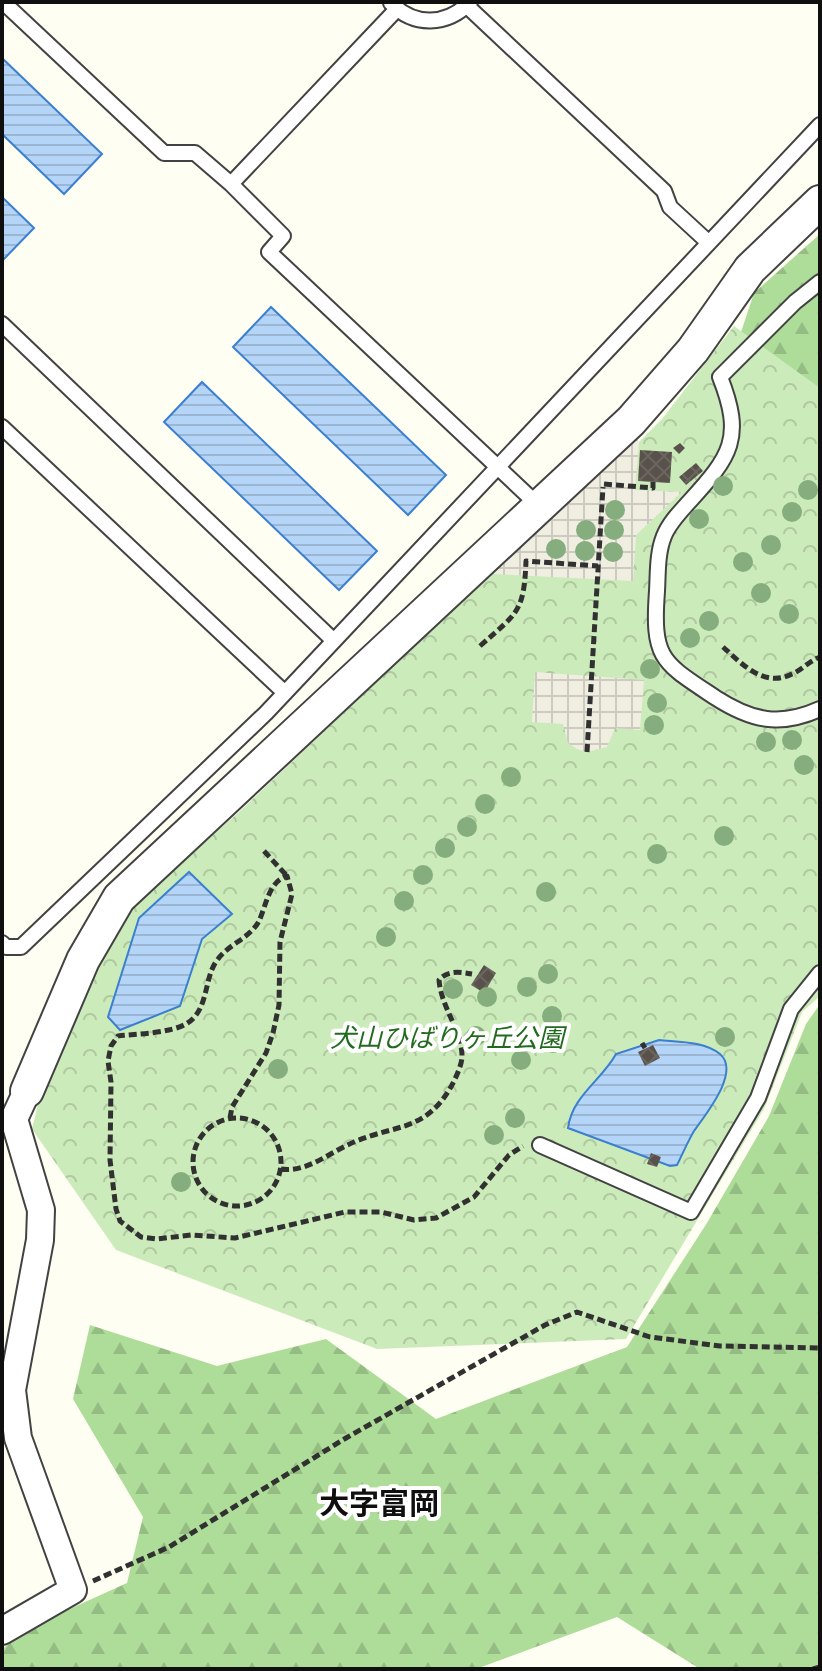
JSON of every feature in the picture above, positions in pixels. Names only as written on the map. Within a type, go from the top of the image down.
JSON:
[{"type":"street","points":[[2,1631],[73,1590],[18,1438],[12,1390],[40,1240],[41,1210],[14,1119],[83,960],[119,898],[539,506],[596,472],[631,421],[693,350],[750,269],[820,202]]},
{"type":"lane","points":[[3,2],[164,153],[195,153],[231,184],[283,236],[269,252],[539,506]]},
{"type":"lane","points":[[231,184],[394,5],[419,20],[434,22],[449,18],[468,4],[664,191],[670,207],[709,243]]},
{"type":"lane","points":[[2,943],[6,947],[21,947],[285,693],[820,125]]},
{"type":"lane","points":[[820,282],[795,302],[720,377],[734,424],[728,452],[714,474],[675,517],[664,536],[655,620],[656,642],[661,655],[672,668],[739,712],[782,721],[803,717],[820,709]]},
{"type":"lane","points":[[2,324],[334,641]]},
{"type":"lane","points":[[2,427],[285,693]]},
{"type":"lane","points":[[540,1145],[691,1212],[758,1098],[791,1009],[820,973]]},
{"type":"path","points":[[587,752],[598,566],[596,472],[653,488],[653,482]]},
{"type":"path","points":[[480,646],[523,603],[526,561],[598,566]]},
{"type":"path","points":[[723,647],[755,674],[774,679],[793,674],[807,662],[820,657]]},
{"type":"path","points":[[230,1118],[232,1107],[266,1053],[279,1005],[280,942],[292,894],[287,876],[264,851]]},
{"type":"path","points":[[287,876],[281,877],[271,891],[257,925],[217,959],[196,1014],[185,1025],[118,1036],[111,1046],[108,1061],[111,1082],[110,1160],[120,1221],[141,1237],[157,1239],[191,1235],[235,1238],[345,1212],[381,1212],[414,1220],[436,1218],[474,1197],[509,1155],[525,1145],[540,1145]]},
{"type":"path","points":[[281,1169],[301,1170],[357,1141],[414,1124],[442,1103],[457,1075],[462,1057],[440,995],[439,980],[443,975],[457,971],[472,974]]},
{"type":"path","points":[[230,1118],[245,1118],[260,1124],[272,1134],[279,1147],[281,1169],[272,1190],[260,1200],[246,1206],[232,1206],[218,1202],[198,1183],[193,1170],[193,1156],[197,1142],[206,1131],[230,1118]]},
{"type":"path","points":[[73,1590],[169,1547],[346,1438],[545,1325],[577,1312],[650,1337],[720,1346],[820,1348]]},
{"type":"path","points":[[813,1669],[820,1667]]},
{"type":"green space","points":[[820,234],[820,461],[738,341],[754,293]]},
{"type":"green space","name":"犬山ひばりヶ丘公園","points":[[734,326],[820,388],[820,996],[802,1012],[765,1107],[626,1339],[377,1349],[116,1250],[32,1129],[40,1096],[94,971],[137,902],[239,812],[440,622],[639,442],[662,419]]},
{"type":"green space","points":[[820,1004],[820,1669],[700,1669],[617,1617],[476,1669],[2,1669],[2,1650],[21,1631],[127,1583],[143,1517],[73,1399],[90,1325],[217,1366],[326,1339],[436,1419],[627,1347],[707,1223],[769,1116],[806,1024]]},
{"type":"shaded area","points":[[635,437],[639,442],[635,490],[682,492],[636,535],[633,581],[493,574],[488,569]]},
{"type":"shaded area","points":[[535,672],[644,680],[640,730],[615,728],[607,747],[587,752],[577,749],[568,743],[563,724],[532,722]]},
{"type":"water","points":[[2,58],[102,154],[64,194],[2,134]]},
{"type":"water","points":[[2,197],[34,228],[2,261]]},
{"type":"water","points":[[271,307],[446,475],[408,515],[233,347]]},
{"type":"water","points":[[202,382],[377,551],[339,590],[164,422]]},
{"type":"water","points":[[189,872],[232,914],[202,939],[180,1006],[120,1030],[108,1017],[139,918]]},
{"type":"water","points":[[659,1040],[706,1047],[720,1054],[725,1062],[724,1082],[719,1093],[694,1131],[677,1165],[670,1166],[568,1128],[581,1097],[616,1054]]},
{"type":"building","points":[[680,443],[685,448],[679,454],[673,448]]},
{"type":"building","points":[[640,450],[672,452],[670,483],[638,481]]},
{"type":"building","points":[[696,463],[703,471],[686,485],[679,477]]},
{"type":"building","points":[[484,965],[496,973],[484,993],[471,985]]},
{"type":"building","points":[[653,1045],[660,1058],[645,1066],[638,1052]]},
{"type":"building","points":[[651,1153],[661,1157],[657,1167],[647,1164]]},
{"type":"district","name":"大字富岡","points":[[379,1504]]}]
